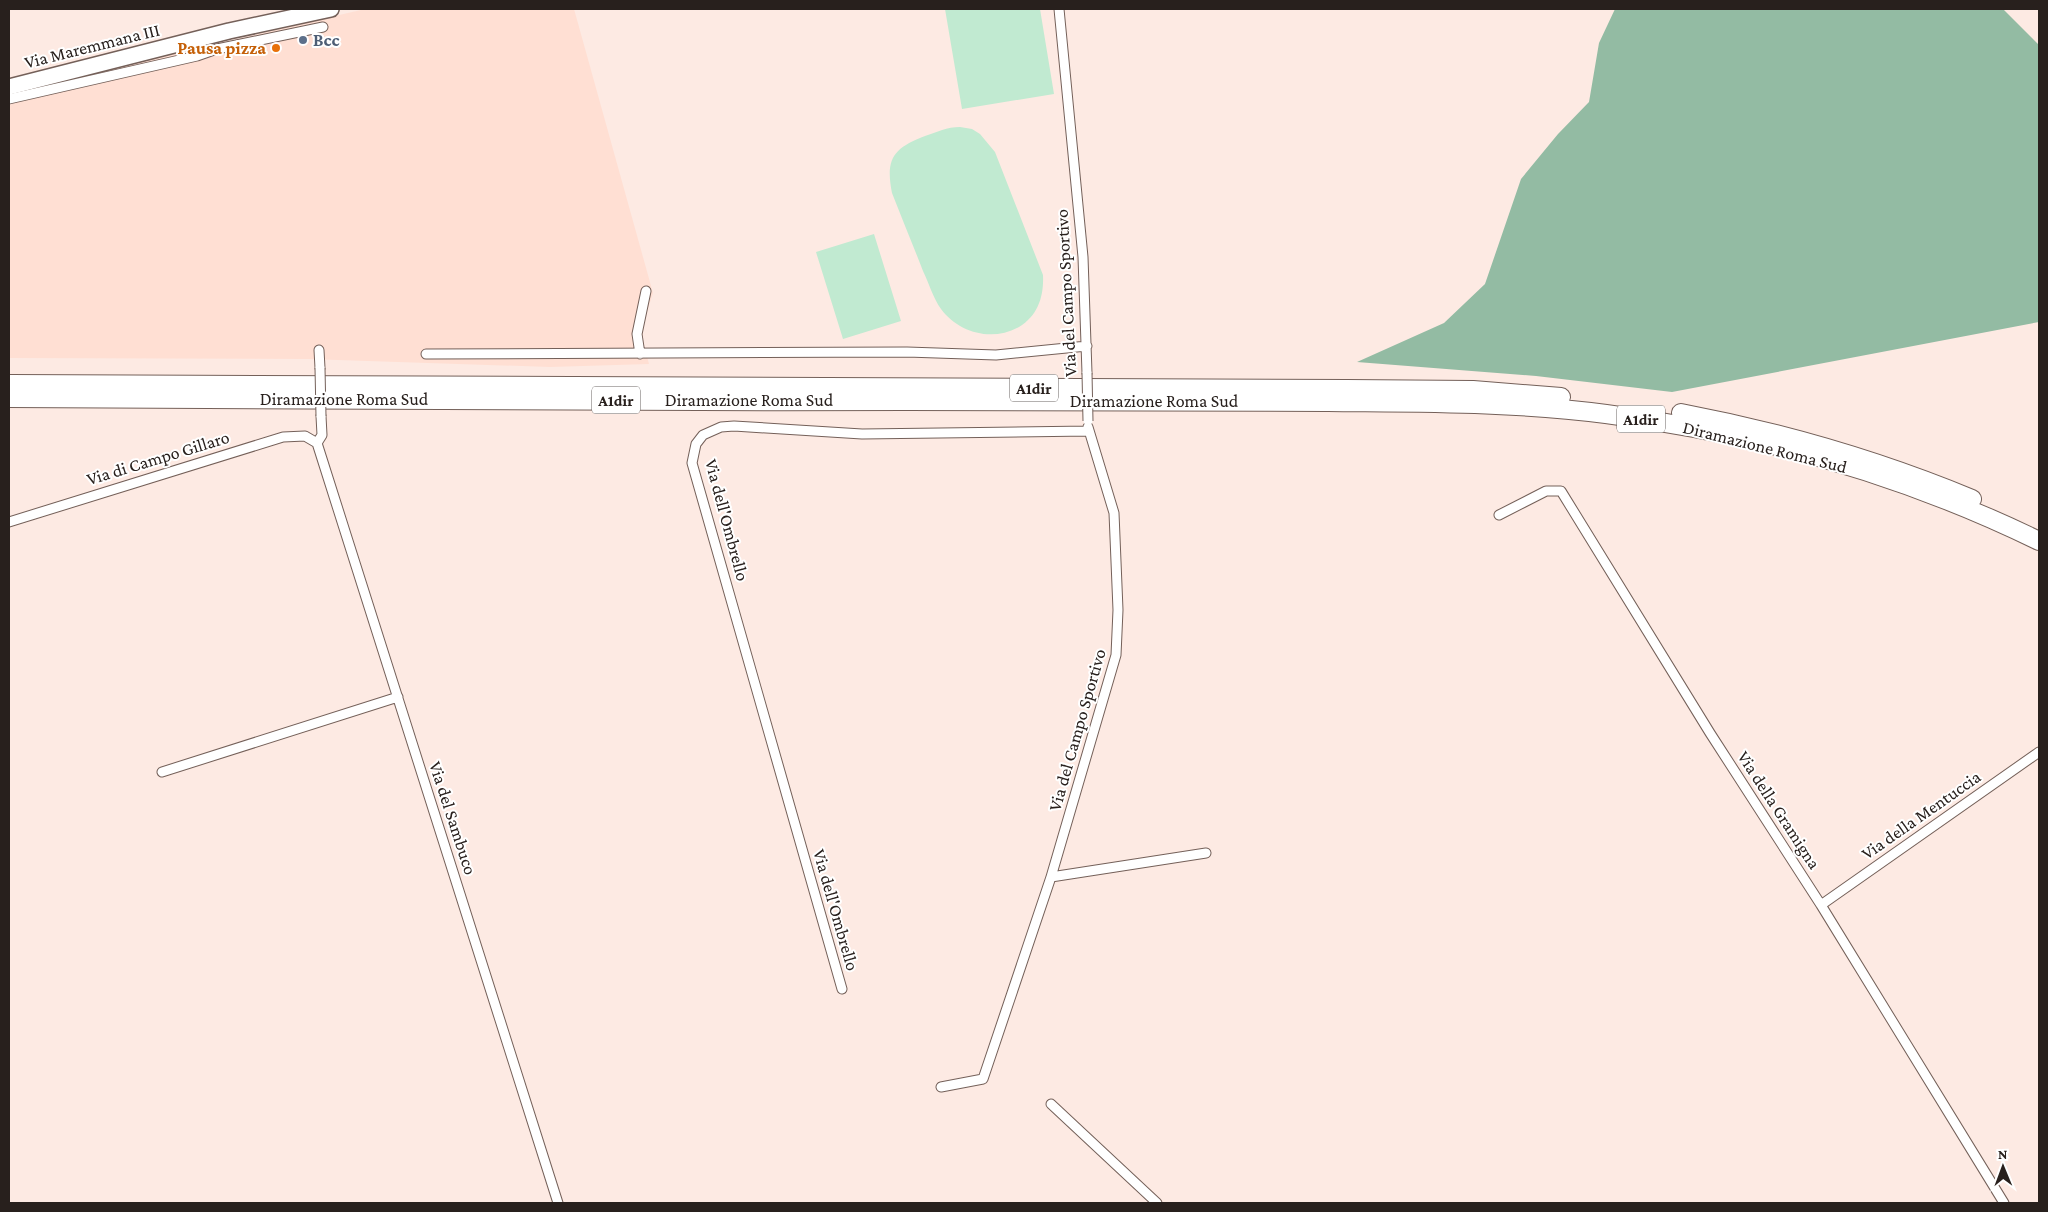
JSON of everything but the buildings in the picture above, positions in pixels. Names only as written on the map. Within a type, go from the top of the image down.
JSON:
[{"type":"highway","name":"Diramazione Roma Sud","points":[[9,384],[1348,389],[1516,393],[1682,413],[1775,433],[1901,471],[2039,528]]},
{"type":"highway","name":"Diramazione Roma Sud","points":[[9,398],[1224,401],[1514,405],[1588,412],[1678,424],[1782,448],[1906,486],[1986,517],[2039,542]]},
{"type":"main road","name":"Via Maremmana III","points":[[9,87],[229,31],[332,9]]},
{"type":"street","name":"Via del Campo Sportivo","points":[[941,1086],[983,1079],[1051,877],[1103,706],[1118,640],[1114,513],[1088,426],[1088,373],[1083,257],[1059,9]]},
{"type":"street","points":[[9,99],[197,56],[217,49],[323,27]]},
{"type":"street","points":[[640,354],[637,334],[646,291]]},
{"type":"street","points":[[426,354],[907,352],[996,355],[1086,346]]},
{"type":"street","points":[[317,443],[322,435],[319,350]]},
{"type":"street","name":"Via dell'Ombrello","points":[[842,989],[692,463],[696,444],[711,430],[734,426],[862,434],[1088,426]]},
{"type":"street","name":"Via di Campo Gillaro","points":[[9,522],[283,437],[305,436],[317,443]]},
{"type":"street","name":"Via del Sambuco","points":[[317,443],[558,1203]]},
{"type":"street","name":"Via della Gramigna","points":[[1499,515],[1546,491],[1560,492],[1710,734],[1820,905],[2004,1203]]},
{"type":"street","points":[[162,772],[398,697]]},
{"type":"street","name":"Via della Mentuccia","points":[[1820,905],[2039,752]]},
{"type":"street","points":[[1051,877],[1206,853]]},
{"type":"street","points":[[1052,1104],[1157,1203]]},
{"type":"shaded area","points":[[365,9],[574,9],[653,293],[643,324],[643,341],[649,364],[550,367],[308,359],[9,358],[9,92]]},
{"type":"green space","points":[[945,9],[1040,9],[1054,94],[962,109]]},
{"type":"green space","points":[[1615,9],[2003,9],[2039,45],[2039,322],[1672,392],[1536,376],[1357,362],[1444,323],[1485,284],[1521,179],[1558,134],[1589,102],[1599,43]]},
{"type":"green space","points":[[960,127],[972,129],[980,134],[995,152],[1043,275],[1041,298],[1035,311],[1026,322],[1009,332],[998,334],[977,333],[957,324],[941,309],[933,295],[892,193],[890,181],[891,163],[899,150],[914,140],[946,129]]},
{"type":"green space","points":[[874,234],[901,321],[843,339],[816,252]]},
{"type":"place","name":"Bcc","points":[[303,40]]},
{"type":"place","name":"Pausa pizza","points":[[276,48]]}]
